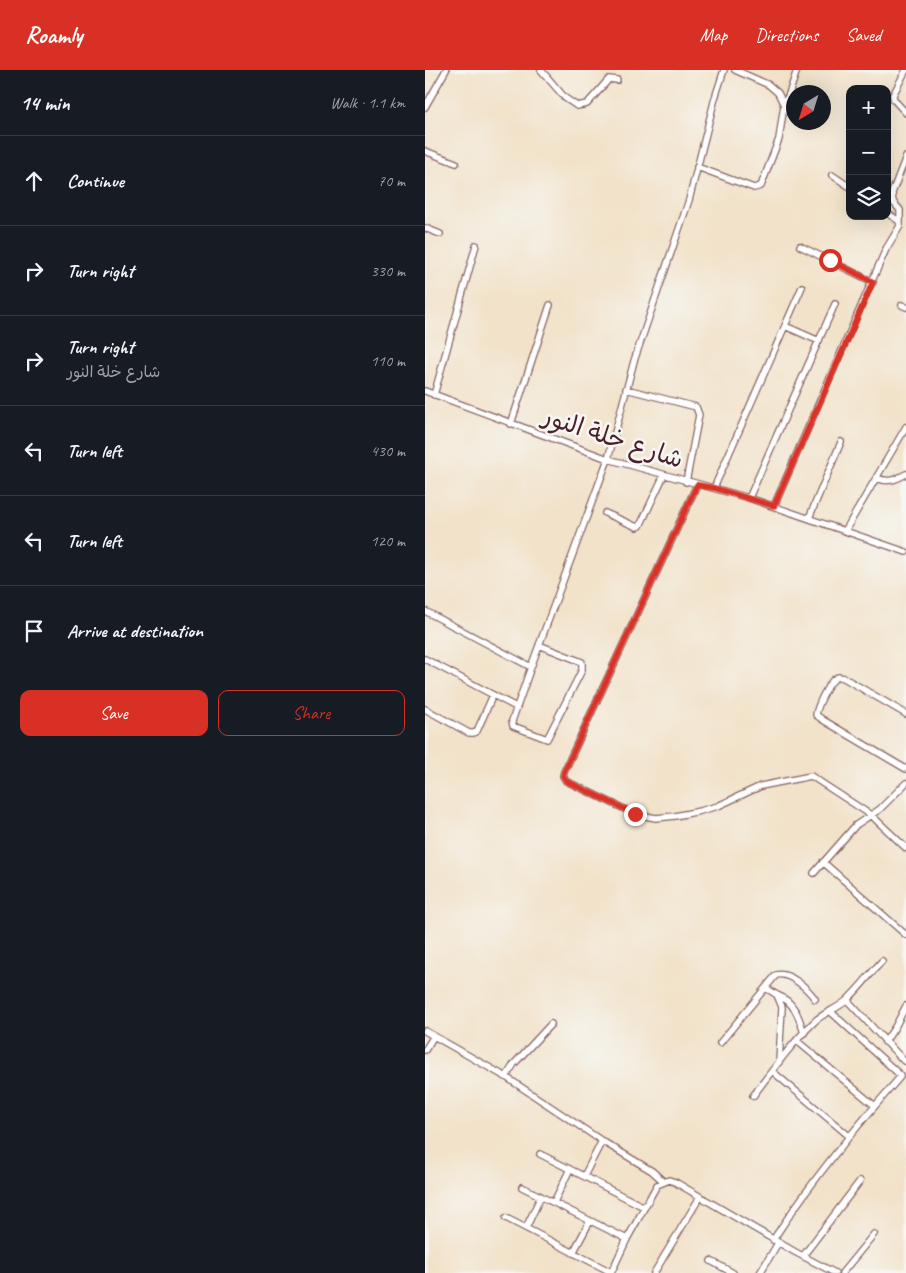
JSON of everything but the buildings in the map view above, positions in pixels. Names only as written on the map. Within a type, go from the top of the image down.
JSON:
[{"type":"street","points":[[425,107],[446,70]]},
{"type":"street","points":[[541,70],[565,98],[577,106],[587,104],[609,79],[617,80]]},
{"type":"street","points":[[539,646],[582,662],[582,670],[547,739],[513,726],[516,707],[608,459],[634,361],[689,200],[724,70]]},
{"type":"street","points":[[735,70],[775,90],[784,105]]},
{"type":"street","points":[[793,85],[797,70]]},
{"type":"street","points":[[906,70],[893,97],[906,113]]},
{"type":"street","points":[[697,167],[754,188],[759,188],[779,139],[786,102]]},
{"type":"street","points":[[425,151],[456,164]]},
{"type":"street","points":[[774,506],[886,249],[900,226],[901,210],[893,202],[892,193],[906,157]]},
{"type":"street","points":[[832,175],[846,184]]},
{"type":"street","points":[[891,216],[900,222]]},
{"type":"street","points":[[425,228],[440,234]]},
{"type":"street","points":[[434,395],[476,245]]},
{"type":"street","points":[[800,246],[873,282]]},
{"type":"street","points":[[714,488],[802,287]]},
{"type":"street","points":[[749,498],[835,304]]},
{"type":"street","points":[[511,424],[550,305]]},
{"type":"street","points":[[785,326],[819,341]]},
{"type":"street","points":[[626,389],[695,408],[698,411],[699,415],[686,482]]},
{"type":"street","name":"شارع خلة النور","points":[[425,391],[608,459],[749,498],[906,552]]},
{"type":"street","points":[[845,531],[906,427]]},
{"type":"street","points":[[809,518],[841,442]]},
{"type":"street","points":[[877,478],[891,481],[906,474]]},
{"type":"street","points":[[605,513],[637,527],[640,526],[664,475]]},
{"type":"street","points":[[697,485],[563,776],[566,781],[635,814],[656,818],[700,811],[718,806],[761,786],[811,776],[871,815],[906,848]]},
{"type":"street","points":[[425,611],[531,667]]},
{"type":"street","points":[[425,659],[516,707]]},
{"type":"street","points":[[906,714],[844,678],[839,677],[833,680],[828,687],[816,715],[906,769]]},
{"type":"street","points":[[425,709],[469,733],[474,733],[477,731],[493,695]]},
{"type":"street","points":[[814,873],[857,825],[871,815],[906,783]]},
{"type":"street","points":[[823,862],[906,935]]},
{"type":"street","points":[[753,1096],[804,1033],[822,1015],[831,1012],[847,1000],[882,961]]},
{"type":"street","points":[[720,1043],[776,975],[781,973],[794,980],[815,999]]},
{"type":"street","points":[[766,988],[793,1006],[799,1015],[804,1033]]},
{"type":"street","points":[[777,995],[782,1008],[779,1062]]},
{"type":"street","points":[[847,1000],[904,1061]]},
{"type":"street","points":[[885,1042],[906,1006]]},
{"type":"street","points":[[760,1273],[798,1201],[849,1136],[900,1077],[831,1012]]},
{"type":"street","points":[[505,1077],[514,1064],[551,1024]]},
{"type":"street","points":[[425,1031],[505,1077],[602,1141],[652,1171],[663,1181]]},
{"type":"street","points":[[425,1050],[434,1036]]},
{"type":"street","points":[[797,1041],[875,1106]]},
{"type":"street","points":[[773,1070],[849,1136]]},
{"type":"street","points":[[584,1176],[602,1141]]},
{"type":"street","points":[[540,1154],[644,1207]]},
{"type":"street","points":[[554,1202],[570,1169]]},
{"type":"street","points":[[506,1218],[611,1272],[657,1185],[669,1180],[835,1273]]},
{"type":"street","points":[[803,1256],[860,1182]]},
{"type":"street","points":[[522,1187],[627,1239]]},
{"type":"street","points":[[526,1228],[541,1196]]},
{"type":"street","points":[[654,1273],[700,1197]]},
{"type":"street","points":[[573,1252],[590,1221]]},
{"type":"street","points":[[842,1273],[874,1234]]},
{"type":"street","points":[[711,1260],[733,1273]]},
{"type":"route","points":[[635,814],[566,781],[563,776],[564,772],[659,562],[697,485],[714,488],[774,506],[873,282],[830,260]]}]
